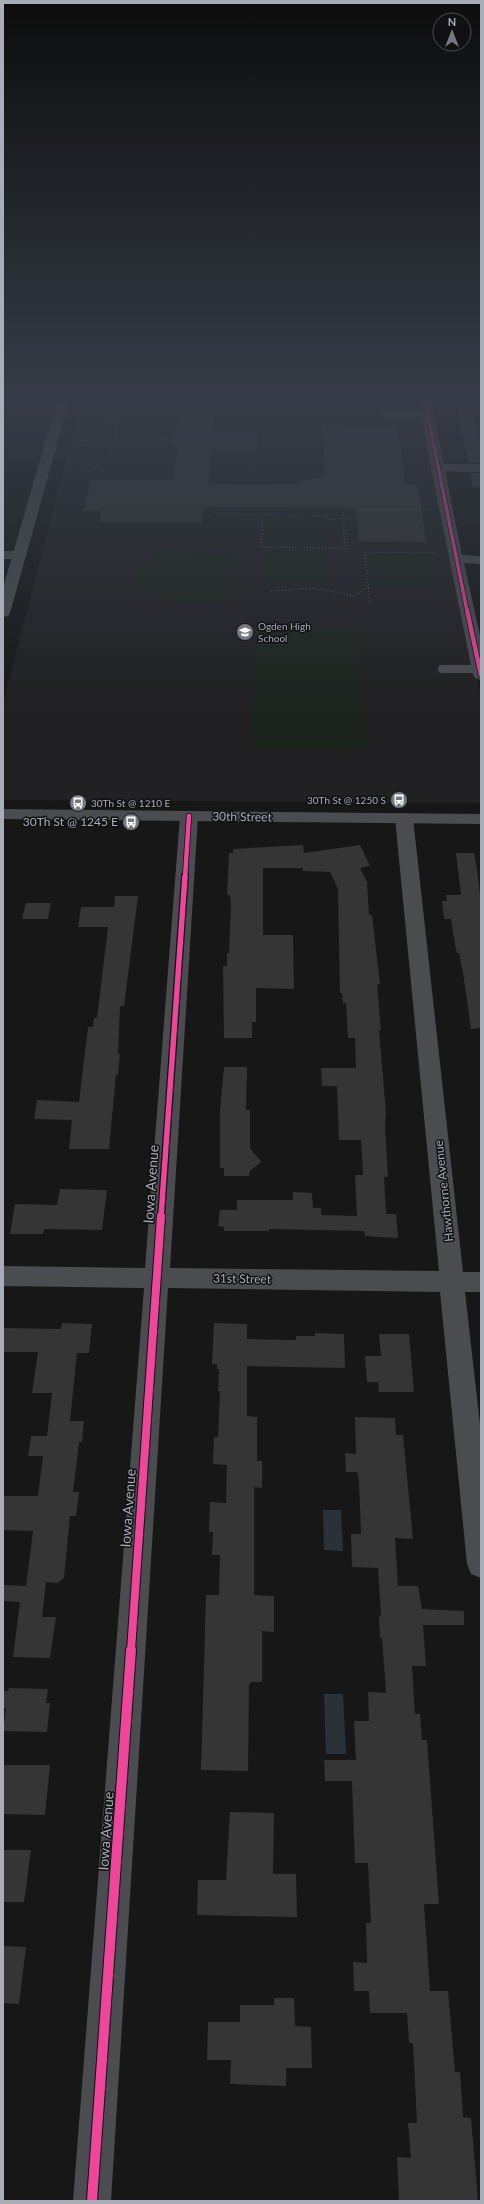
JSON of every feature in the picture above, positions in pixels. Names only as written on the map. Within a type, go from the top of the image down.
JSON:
[{"type":"main road","points":[[3,613],[34,504]]},
{"type":"street","points":[[444,504],[481,673]]},
{"type":"street","points":[[3,555],[20,555]]},
{"type":"street","points":[[456,559],[481,560]]},
{"type":"street","name":"30th Street","points":[[3,814],[481,819]]},
{"type":"street","name":"Iowa Avenue","points":[[92,2201],[189,816]]},
{"type":"street","name":"Hawthorne Avenue","points":[[404,818],[453,1281],[481,1564]]},
{"type":"street","name":"31st Street","points":[[3,1276],[481,1282]]},
{"type":"lane","points":[[442,669],[481,673]]},
{"type":"path","points":[[203,507],[217,514],[327,516],[329,519],[357,519]]},
{"type":"path","points":[[346,549],[344,519],[346,510],[353,508],[430,509]]},
{"type":"path","points":[[262,515],[261,547],[346,549],[364,552],[438,553]]},
{"type":"path","points":[[364,552],[370,605]]},
{"type":"path","points":[[270,591],[315,588],[354,596],[368,587]]},
{"type":"shaded area","name":"Ogden High School","points":[[55,504],[442,504],[481,698],[481,803],[3,800],[3,704]]},
{"type":"shaded area","points":[[265,516],[324,517],[325,547],[264,546]]},
{"type":"shaded area","points":[[161,548],[228,556],[241,564],[222,603],[180,602],[156,598],[139,588],[135,576],[138,566]]},
{"type":"shaded area","points":[[265,549],[326,549],[327,582],[263,581]]},
{"type":"shaded area","points":[[367,554],[429,554],[435,587],[371,587]]},
{"type":"shaded area","points":[[257,625],[358,627],[368,750],[250,751]]},
{"type":"shaded area","points":[[323,1510],[341,1510],[343,1551],[324,1550]]},
{"type":"shaded area","points":[[324,1694],[343,1694],[346,1754],[326,1754]]},
{"type":"building","points":[[85,504],[421,504],[426,542],[359,541],[356,508],[203,507],[202,522],[99,522],[102,511],[84,510]]},
{"type":"building","points":[[303,845],[304,853],[360,845],[370,866],[360,868],[367,882],[369,915],[372,915],[380,984],[377,984],[381,1030],[379,1030],[386,1113],[385,1127],[388,1177],[384,1177],[386,1214],[396,1214],[398,1237],[395,1238],[365,1236],[364,1231],[269,1229],[269,1231],[224,1231],[224,1227],[218,1226],[220,1210],[237,1210],[237,1200],[293,1200],[293,1192],[312,1193],[313,1208],[321,1208],[321,1215],[357,1216],[355,1175],[363,1175],[361,1140],[339,1140],[337,1086],[322,1086],[321,1068],[356,1068],[355,1038],[348,1038],[346,1003],[343,1003],[342,993],[340,993],[338,889],[330,872],[303,871],[303,868],[263,868],[263,935],[293,935],[294,989],[256,988],[256,1022],[252,1022],[252,1038],[224,1038],[223,966],[227,966],[227,953],[229,953],[231,905],[230,895],[227,895],[229,853],[233,853],[233,849]]},
{"type":"building","points":[[456,853],[474,853],[477,869],[481,903],[481,1028],[471,1029],[463,973],[459,953],[457,953],[455,945],[451,919],[444,919],[442,901],[447,901],[446,895],[461,895]]},
{"type":"building","points":[[115,896],[138,896],[124,1006],[120,1006],[118,1054],[120,1054],[118,1075],[116,1075],[109,1149],[69,1149],[72,1120],[34,1119],[37,1100],[79,1102],[88,1027],[93,1027],[94,1018],[97,1018],[108,927],[78,927],[81,907],[114,907]]},
{"type":"building","points":[[26,903],[51,903],[48,919],[22,919]]},
{"type":"building","points":[[224,1067],[247,1067],[246,1110],[250,1110],[250,1148],[261,1162],[250,1171],[249,1176],[224,1176],[224,1168],[220,1168],[220,1111]]},
{"type":"building","points":[[60,1189],[107,1190],[102,1230],[44,1229],[43,1234],[10,1234],[15,1204],[57,1205]]},
{"type":"building","points":[[62,1323],[92,1324],[89,1353],[77,1353],[70,1421],[84,1421],[82,1442],[79,1442],[73,1492],[79,1492],[76,1516],[70,1516],[64,1578],[58,1583],[46,1582],[42,1617],[56,1617],[50,1658],[13,1657],[20,1602],[3,1601],[3,1585],[26,1586],[33,1531],[3,1530],[3,1496],[38,1496],[43,1456],[28,1456],[31,1436],[47,1436],[52,1393],[32,1393],[38,1352],[3,1352],[3,1328],[61,1329]]},
{"type":"building","points":[[214,1323],[247,1324],[247,1339],[296,1340],[296,1336],[315,1336],[315,1333],[344,1334],[345,1368],[247,1366],[247,1416],[257,1417],[257,1461],[262,1461],[262,1488],[254,1487],[254,1595],[274,1596],[274,1632],[262,1631],[262,1682],[251,1682],[249,1685],[248,1771],[201,1770],[206,1595],[219,1595],[220,1555],[212,1555],[213,1532],[209,1532],[210,1502],[226,1503],[227,1465],[213,1464],[214,1437],[218,1437],[220,1391],[218,1391],[219,1369],[217,1369],[217,1364],[212,1364]]},
{"type":"building","points":[[379,1334],[409,1334],[414,1392],[379,1392],[378,1382],[367,1382],[365,1356],[381,1356]]},
{"type":"building","points":[[355,1417],[395,1418],[396,1435],[403,1435],[413,1539],[395,1538],[398,1586],[418,1586],[422,1609],[464,1611],[464,1625],[423,1625],[426,1666],[412,1666],[415,1714],[420,1714],[422,1740],[427,1740],[439,1904],[424,1904],[430,1991],[448,1991],[455,2072],[460,2072],[463,2117],[471,2118],[478,2201],[399,2201],[397,2157],[411,2158],[408,2123],[417,2123],[413,2043],[409,2043],[407,2013],[370,2013],[369,1991],[354,1991],[353,1962],[367,1963],[366,1923],[371,1923],[368,1863],[355,1863],[352,1781],[325,1781],[324,1760],[356,1760],[354,1721],[369,1721],[368,1692],[386,1693],[382,1638],[380,1638],[379,1616],[381,1616],[378,1568],[352,1567],[351,1534],[361,1534],[359,1481],[357,1472],[346,1472],[345,1453],[356,1454]]},
{"type":"building","points":[[9,1688],[48,1689],[46,1703],[50,1703],[47,1732],[3,1731],[6,1708],[3,1708],[3,1691],[8,1691]]},
{"type":"building","points":[[3,1765],[50,1765],[45,1815],[3,1814]]},
{"type":"building","points":[[230,1812],[274,1813],[273,1874],[296,1874],[297,1917],[197,1915],[198,1880],[226,1880]]},
{"type":"building","points":[[3,1850],[31,1850],[24,1902],[3,1902]]},
{"type":"building","points":[[3,1946],[26,1947],[19,2004],[3,2003]]},
{"type":"building","points":[[274,1998],[294,1998],[295,2026],[311,2027],[312,2068],[286,2068],[286,2086],[230,2084],[231,2060],[207,2060],[208,2022],[240,2022],[240,2005],[274,2005]]},
{"type":"cycle path","points":[[445,504],[481,675]]},
{"type":"cycle path","points":[[92,2201],[189,816]]},
{"type":"place","name":"Ogden High School","points":[[245,632]]},
{"type":"place","name":"30Th St @ 1250 S","points":[[399,800]]},
{"type":"place","name":"30Th St @ 1210 E","points":[[78,803]]},
{"type":"place","name":"30Th St @ 1245 E","points":[[131,822]]}]
